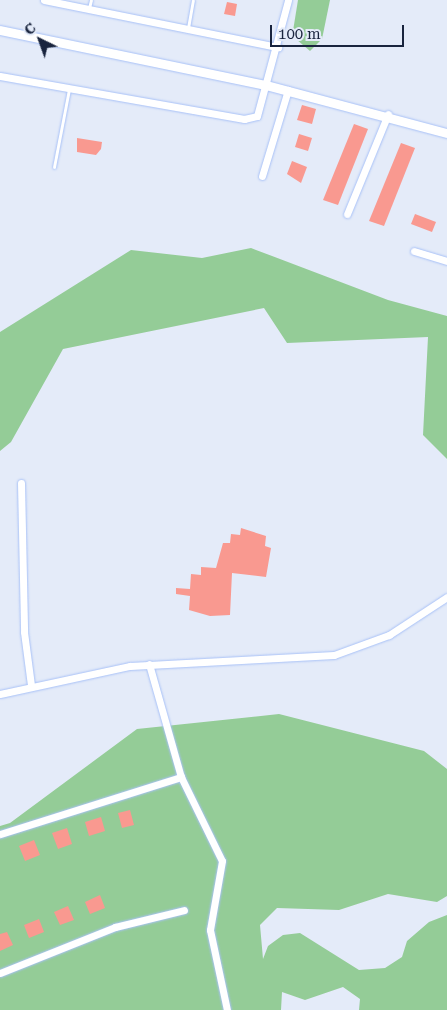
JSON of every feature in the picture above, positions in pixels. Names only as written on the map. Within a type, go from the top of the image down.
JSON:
[{"type":"street","points":[[44,0],[278,47]]},
{"type":"street","points":[[0,76],[244,119],[257,116],[278,47],[288,0]]},
{"type":"street","points":[[0,30],[288,90],[388,114],[447,132]]},
{"type":"street","points":[[262,176],[288,90]]},
{"type":"street","points":[[347,214],[388,114]]},
{"type":"street","points":[[414,251],[447,261]]},
{"type":"street","points":[[21,483],[24,632],[32,686]]},
{"type":"street","points":[[0,694],[32,686],[149,664],[334,655],[388,635],[447,597]]},
{"type":"street","points":[[149,664],[182,777],[222,861],[210,930],[227,1010]]},
{"type":"street","points":[[0,834],[182,777]]},
{"type":"street","points":[[0,973],[115,927],[184,910]]},
{"type":"lane","points":[[89,9],[91,0]]},
{"type":"lane","points":[[188,29],[193,0]]},
{"type":"lane","points":[[54,167],[70,88]]},
{"type":"green space","points":[[298,0],[330,0],[322,39],[310,51],[296,39],[293,31]]},
{"type":"green space","points":[[251,248],[388,300],[447,316],[447,459],[423,435],[428,337],[287,343],[264,308],[63,349],[11,442],[0,451],[0,332],[131,250],[202,258]]},
{"type":"green space","points":[[279,714],[424,751],[447,769],[447,896],[437,902],[388,894],[339,910],[277,908],[260,925],[263,959],[268,946],[283,935],[300,933],[359,970],[385,968],[402,957],[407,941],[429,922],[447,915],[447,1010],[359,1010],[360,999],[343,987],[305,1000],[282,992],[281,1010],[0,1010],[0,826],[10,823],[137,729]]},
{"type":"building","points":[[227,2],[237,4],[235,16],[224,14]]},
{"type":"building","points":[[302,105],[316,109],[312,124],[297,120]]},
{"type":"building","points":[[354,124],[368,129],[338,205],[323,200]]},
{"type":"building","points":[[299,134],[312,138],[308,151],[295,147]]},
{"type":"building","points":[[77,138],[102,142],[101,149],[96,155],[77,152]]},
{"type":"building","points":[[401,143],[415,148],[384,226],[369,221]]},
{"type":"building","points":[[292,161],[307,167],[301,183],[287,174]]},
{"type":"building","points":[[415,214],[436,222],[432,232],[411,224]]},
{"type":"building","points":[[241,528],[266,536],[265,546],[271,548],[266,577],[232,573],[230,615],[210,616],[189,610],[190,596],[176,594],[176,588],[190,589],[191,574],[201,575],[201,567],[216,568],[223,543],[230,543],[231,534],[240,535]]},
{"type":"building","points":[[130,810],[134,825],[122,828],[118,813]]},
{"type":"building","points":[[101,817],[105,831],[89,836],[85,822]]},
{"type":"building","points":[[67,828],[72,844],[58,849],[52,833]]},
{"type":"building","points":[[34,840],[40,855],[25,861],[19,846]]},
{"type":"building","points":[[100,895],[105,908],[90,914],[85,902]]},
{"type":"building","points":[[68,906],[74,920],[60,925],[54,912]]},
{"type":"building","points":[[39,919],[44,932],[29,938],[24,925]]},
{"type":"building","points":[[7,932],[13,945],[0,951],[0,934]]}]
